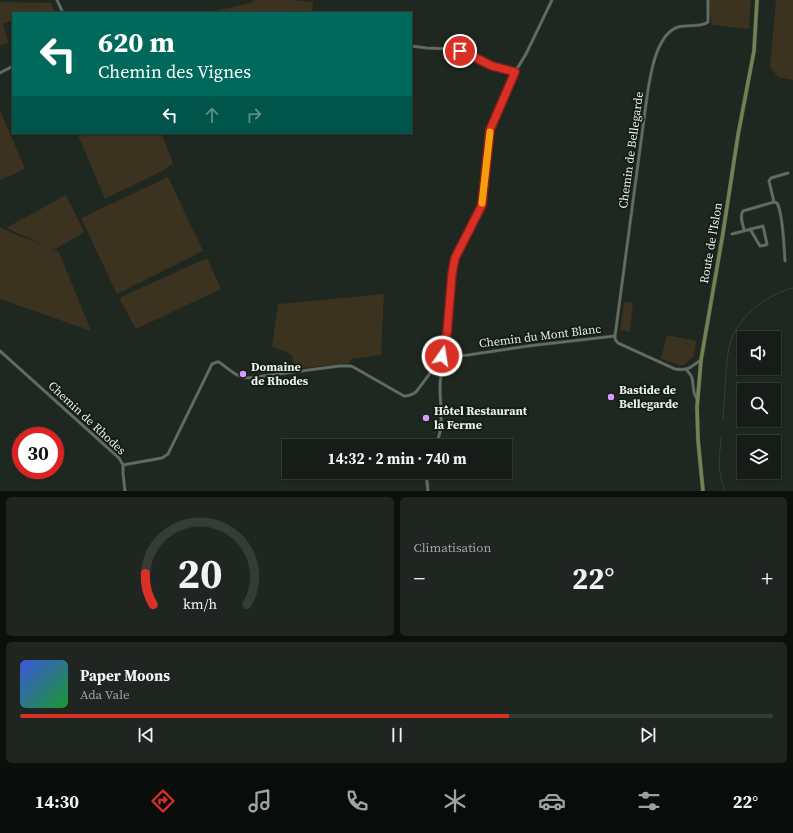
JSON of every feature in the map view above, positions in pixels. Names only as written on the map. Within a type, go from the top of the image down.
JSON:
[{"type":"street","points":[[57,0],[63,12]]},
{"type":"street","points":[[442,356],[447,333],[452,270],[455,258],[482,205],[490,130],[515,72],[526,54],[552,0]]},
{"type":"street","name":"Chemin de Bellegarde","points":[[615,336],[650,75],[654,60],[656,53],[671,31],[685,26],[705,25],[708,22],[708,0]]},
{"type":"street","name":"Route de l'Islon","points":[[703,491],[698,440],[698,400],[702,360],[738,135],[754,51],[757,0]]},
{"type":"street","points":[[412,46],[450,49],[470,55],[492,66],[515,72]]},
{"type":"street","points":[[0,73],[12,67]]},
{"type":"street","points":[[785,261],[781,215],[777,202],[774,202],[769,181],[771,178],[788,174]]},
{"type":"street","points":[[744,230],[741,216],[742,211],[774,202]]},
{"type":"street","points":[[732,234],[744,230],[763,226],[767,245],[760,246],[750,229]]},
{"type":"street","name":"Chemin du Mont Blanc","points":[[442,356],[449,357],[468,355],[528,346],[615,336],[618,343],[674,368],[686,370]]},
{"type":"street","name":"Chemin de Rhodes","points":[[0,351],[119,458],[123,466],[162,458],[168,454],[212,364],[214,363],[219,362],[240,377],[249,378],[339,366],[351,366],[404,396],[408,396],[416,392],[442,356]]},
{"type":"street","points":[[438,439],[442,425],[440,403],[440,360]]},
{"type":"street","points":[[698,400],[696,400],[694,396],[692,377],[686,370],[702,360]]},
{"type":"street","points":[[123,466],[125,491]]},
{"type":"street","points":[[427,479],[428,491]]},
{"type":"shaded area","points":[[254,0],[294,0],[313,2],[312,12],[210,12],[250,3]]},
{"type":"shaded area","points":[[709,0],[751,0],[749,29],[712,25],[708,3]]},
{"type":"shaded area","points":[[776,0],[793,0],[793,80],[778,77],[770,67]]},
{"type":"shaded area","points":[[0,2],[51,3],[55,12],[12,12],[12,20],[3,24],[8,41],[7,43],[0,45]]},
{"type":"shaded area","points":[[0,110],[25,169],[0,180]]},
{"type":"shaded area","points":[[77,134],[161,134],[173,163],[164,170],[105,199]]},
{"type":"shaded area","points":[[168,177],[203,251],[117,294],[81,218]]},
{"type":"shaded area","points":[[66,195],[84,232],[56,249],[51,248],[59,252],[91,331],[0,299],[0,227],[19,236],[40,243],[6,228]]},
{"type":"shaded area","points":[[207,258],[221,289],[136,329],[119,298]]},
{"type":"shaded area","points":[[384,294],[381,355],[351,359],[350,363],[295,369],[292,355],[272,346],[278,304]]},
{"type":"shaded area","points":[[624,302],[633,303],[630,332],[620,330]]},
{"type":"shaded area","points":[[667,335],[696,341],[694,356],[684,365],[679,365],[661,359]]},
{"type":"waterway","points":[[723,419],[728,354],[732,337],[753,309],[772,296],[793,288]]},
{"type":"waterway","points":[[721,438],[719,459],[722,484],[725,491]]},
{"type":"slow traffic","points":[[482,203],[490,132]]},
{"type":"place","name":"Domaine de Rhodes","points":[[243,374]]},
{"type":"place","name":"Bastide de Bellegarde","points":[[611,397]]},
{"type":"place","name":"Hôtel Restaurant la Ferme","points":[[426,418]]},
{"type":"route","points":[[442,356],[447,333],[452,274],[455,258],[482,205],[490,130],[515,72],[492,66],[460,51]]}]
